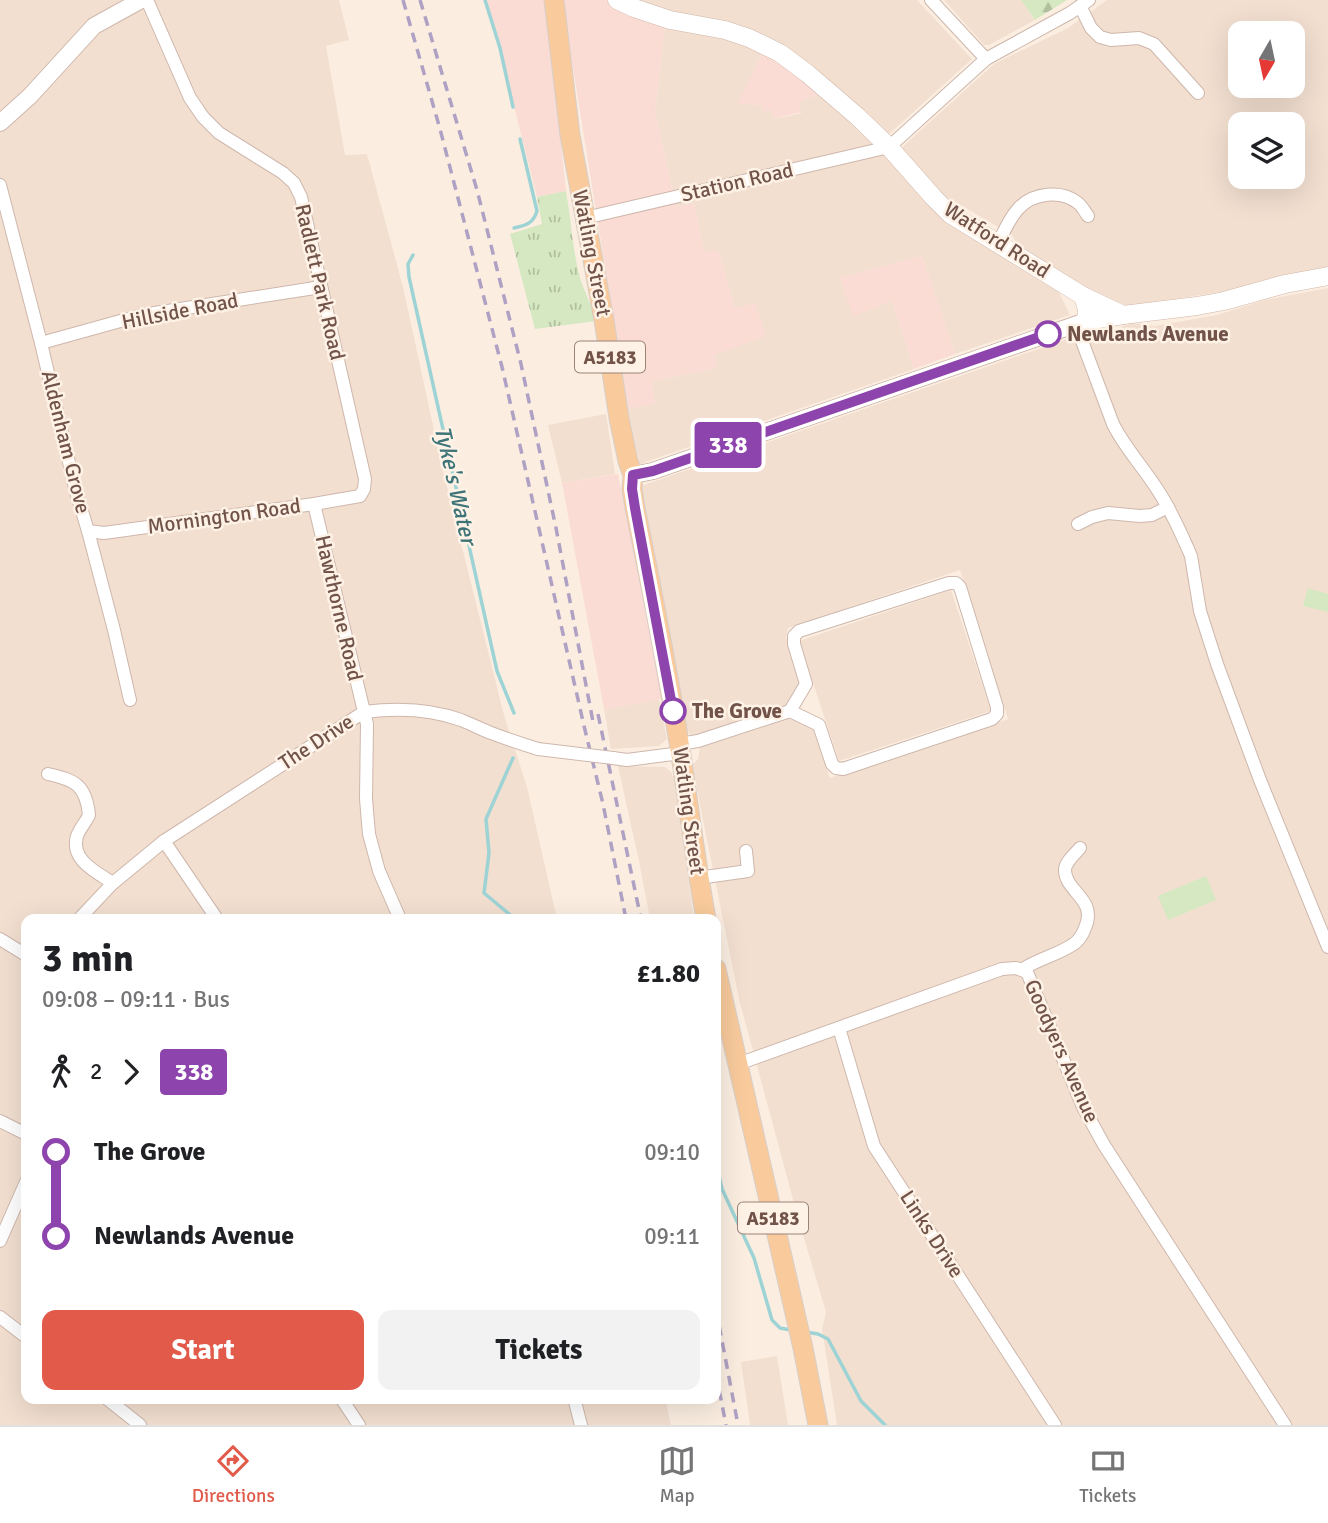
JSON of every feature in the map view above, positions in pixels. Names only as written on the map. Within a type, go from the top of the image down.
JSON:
[{"type":"main road","name":"Watling Street","points":[[554,0],[570,135],[619,418],[633,475],[635,508],[680,748],[705,914]]},
{"type":"main road","name":"Watford Road","points":[[617,0],[670,20],[725,30],[749,38],[780,54],[858,117],[950,214],[1083,296],[1123,314]]},
{"type":"main road","points":[[1081,323],[1123,314],[1224,301],[1285,284],[1328,276]]},
{"type":"main road","points":[[1081,323],[1087,309],[1083,296]]},
{"type":"main road","name":"A5183","points":[[721,991],[803,1348],[818,1425]]},
{"type":"street","points":[[0,123],[30,96],[94,26],[141,0]]},
{"type":"street","name":"Radlett Park Road","points":[[147,0],[190,98],[203,117],[219,133],[283,173],[294,183],[301,197],[365,479],[360,496]]},
{"type":"street","points":[[931,0],[986,59]]},
{"type":"street","points":[[889,147],[986,59],[1084,3],[1091,28],[1100,37],[1111,40],[1139,38],[1154,44],[1198,93]]},
{"type":"street","name":"Station Road","points":[[585,218],[889,147]]},
{"type":"street","name":"Aldenham Grove","points":[[0,185],[130,700]]},
{"type":"street","points":[[998,243],[1017,209],[1042,195],[1061,195],[1079,203],[1088,216]]},
{"type":"street","name":"Hillside Road","points":[[41,343],[142,315],[321,286]]},
{"type":"street","points":[[633,475],[665,467],[1081,323],[1116,431],[1157,488],[1191,556],[1200,611],[1217,664],[1328,947]]},
{"type":"street","name":"Mornington Road","points":[[89,531],[104,533],[360,496]]},
{"type":"street","name":"Hawthorne Road","points":[[314,504],[367,724],[366,799],[369,834],[379,871],[398,914]]},
{"type":"street","points":[[1078,524],[1108,513],[1152,515],[1168,508]]},
{"type":"street","points":[[680,748],[790,711],[806,684],[794,643],[794,636],[799,631],[949,583],[956,583],[960,587],[997,708],[997,714],[992,719],[843,769],[832,764],[819,725],[790,711]]},
{"type":"street","name":"The Drive","points":[[84,914],[113,883],[164,841],[364,712],[415,710],[438,714],[459,719],[538,749],[627,760],[680,748]]},
{"type":"street","points":[[48,774],[68,778],[78,784],[83,792],[89,815],[76,838],[76,848],[88,867],[113,883]]},
{"type":"street","points":[[164,841],[214,914]]},
{"type":"street","points":[[1023,969],[1074,944],[1083,933],[1088,914],[1084,900],[1068,882],[1065,871],[1067,863],[1080,848]]},
{"type":"street","points":[[698,878],[748,871],[746,851]]},
{"type":"street","points":[[0,939],[21,952]]},
{"type":"street","name":"Goodyers Avenue","points":[[738,1064],[1002,969],[1023,969],[1030,976],[1083,1107],[1104,1145],[1284,1425]]},
{"type":"street","name":"Links Drive","points":[[839,1028],[874,1146],[1055,1425]]},
{"type":"street","points":[[0,1121],[21,1132]]},
{"type":"street","points":[[0,1241],[21,1193]]},
{"type":"street","points":[[0,1317],[21,1333]]},
{"type":"street","points":[[114,1404],[140,1425]]},
{"type":"street","points":[[345,1404],[359,1425]]},
{"type":"street","points":[[575,1404],[581,1425]]},
{"type":"shaded area","points":[[0,0],[339,0],[349,40],[326,46],[345,155],[367,154],[403,287],[443,471],[504,715],[527,787],[556,914],[21,914],[21,1404],[666,1404],[671,1425],[0,1425]]},
{"type":"shaded area","points":[[487,0],[546,0],[566,191],[537,197]]},
{"type":"shaded area","points":[[562,0],[605,0],[665,27],[655,111],[676,207],[694,203],[704,252],[718,250],[735,308],[755,303],[766,336],[714,355],[717,367],[651,381],[655,404],[628,409]]},
{"type":"shaded area","points":[[632,0],[917,0],[972,59],[889,134],[780,47],[647,8]]},
{"type":"shaded area","points":[[944,0],[1021,0],[1035,20],[989,45],[984,45]]},
{"type":"shaded area","points":[[1107,0],[1328,0],[1328,272],[1128,306],[1095,294],[1020,250],[1012,235],[938,192],[899,150],[994,64],[1068,28]]},
{"type":"shaded area","points":[[665,27],[717,37],[751,47],[762,54],[738,103],[762,105],[771,110],[775,119],[801,113],[799,102],[818,94],[891,156],[935,210],[1055,284],[1070,315],[955,354],[922,256],[841,278],[892,301],[914,369],[640,464],[628,409],[655,404],[651,381],[716,367],[713,355],[735,309],[718,250],[704,253],[694,203],[676,207],[655,111]]},
{"type":"shaded area","points":[[762,54],[791,71],[818,94],[799,102],[801,112],[774,119],[771,110],[763,112],[762,105],[737,104]]},
{"type":"shaded area","points":[[922,256],[955,354],[914,369],[892,301],[853,316],[840,278]]},
{"type":"shaded area","points":[[1328,288],[1328,1425],[837,1425],[822,1329],[826,1312],[739,999],[692,765],[698,759],[700,747],[790,717],[813,729],[830,778],[1008,719],[960,570],[788,628],[786,637],[799,682],[787,705],[696,736],[691,735],[687,730],[641,486],[1073,337],[1086,339],[1132,323],[1155,326],[1217,315],[1265,300]]},
{"type":"shaded area","points":[[606,414],[615,474],[562,483],[548,425]]},
{"type":"shaded area","points":[[618,474],[662,699],[604,709],[562,483]]},
{"type":"shaded area","points":[[951,590],[991,711],[839,761],[799,641]]},
{"type":"shaded area","points":[[659,699],[667,739],[659,746],[611,749],[604,709]]},
{"type":"shaded area","points":[[618,766],[665,767],[674,779],[693,914],[649,914]]},
{"type":"shaded area","points":[[777,1356],[788,1425],[750,1425],[741,1362]]},
{"type":"green space","points":[[1021,0],[1067,0],[1035,20]]},
{"type":"green space","points":[[566,191],[579,274],[596,321],[535,329],[510,234],[542,224],[537,197]]},
{"type":"green space","points":[[1308,588],[1328,594],[1328,612],[1303,606]]},
{"type":"green space","points":[[1206,876],[1216,900],[1168,920],[1158,896]]},
{"type":"waterway","name":"Tyke's Water","points":[[485,0],[500,48],[513,107]]},
{"type":"waterway","name":"Tyke's Water","points":[[514,228],[528,223],[537,211],[520,139]]},
{"type":"waterway","name":"Tyke's Water","points":[[413,255],[408,264],[409,277],[497,671],[514,713]]},
{"type":"waterway","name":"Tyke's Water","points":[[509,914],[484,893],[489,853],[486,819],[513,758]]},
{"type":"waterway","name":"Tyke's Water","points":[[721,1184],[754,1258],[772,1320],[780,1328],[791,1330]]},
{"type":"waterway","name":"Tyke's Water","points":[[806,1332],[828,1339],[861,1401],[885,1425]]},
{"type":"railway","points":[[403,0],[440,129],[502,367],[603,804],[625,914]]},
{"type":"railway","points":[[420,0],[477,190],[521,364],[594,727]]},
{"type":"railway","points":[[598,714],[640,914]]},
{"type":"railway","points":[[721,1335],[738,1425]]},
{"type":"railway","points":[[721,1400],[726,1425]]},
{"type":"bus line","name":"338","points":[[673,711],[635,508],[633,475],[653,471],[1048,334]]},
{"type":"place","name":"Newlands Avenue","points":[[1048,334]]},
{"type":"place","name":"The Grove","points":[[673,711]]}]
